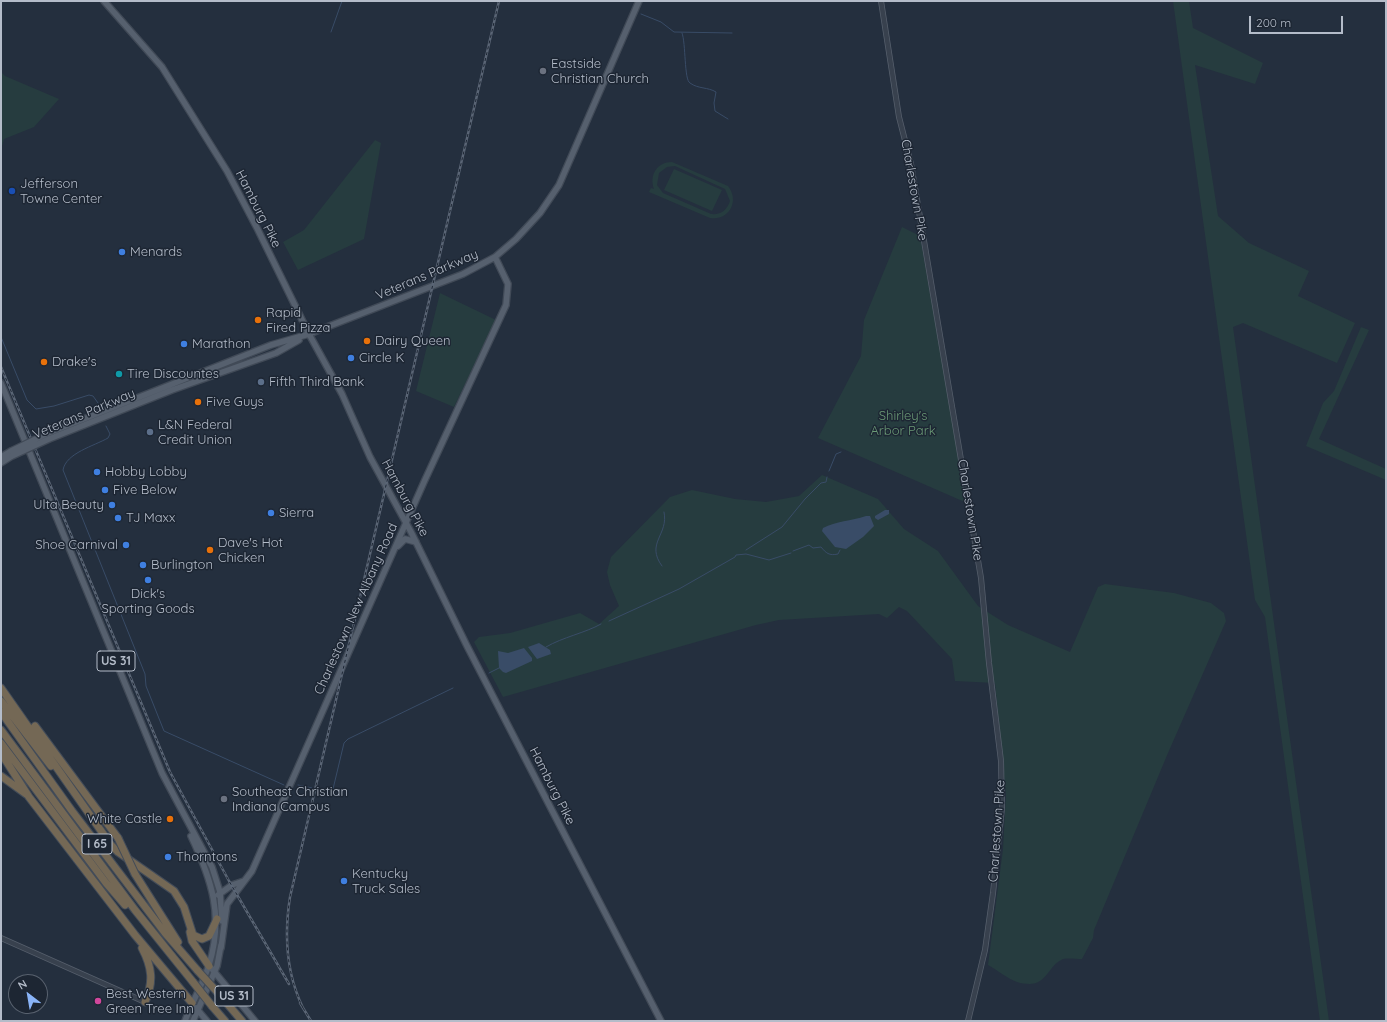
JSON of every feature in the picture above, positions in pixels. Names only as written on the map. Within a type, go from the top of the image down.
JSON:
[{"type":"highway","points":[[1,683],[78,782],[118,838],[135,874],[196,968]]},
{"type":"highway","points":[[1,688],[93,819]]},
{"type":"highway","points":[[1,701],[118,852],[174,891],[184,907],[192,941],[211,969]]},
{"type":"highway","name":"I 65","points":[[1,712],[76,817],[165,933],[242,1021]]},
{"type":"highway","name":"I 65","points":[[1,730],[130,905],[225,1021]]},
{"type":"highway","points":[[1,743],[106,883],[178,964]]},
{"type":"highway","points":[[1,753],[29,797],[135,935],[192,1003]]},
{"type":"highway","points":[[1,776],[29,797]]},
{"type":"highway","points":[[189,926],[193,935],[197,938],[204,938],[212,933],[217,919]]},
{"type":"highway","points":[[135,935],[148,959],[152,973],[150,988],[145,1002]]},
{"type":"main road","name":"Hamburg Pike","points":[[104,1],[162,67],[224,167],[258,230],[309,334],[342,394],[370,457],[416,542],[467,646],[660,1021]]},
{"type":"main road","name":"Veterans Parkway","points":[[1,457],[12,454],[47,436],[271,345],[309,334],[463,274],[495,257],[540,213],[559,185],[639,1]]},
{"type":"main road","name":"Charlestown New Albany Road","points":[[221,948],[227,904],[252,871],[406,523],[506,305],[508,284],[495,257]]},
{"type":"main road","name":"Veterans Parkway","points":[[47,436],[276,352],[309,334]]},
{"type":"main road","name":"US 31","points":[[1,383],[110,646],[139,720],[204,862],[217,896],[222,920],[221,948],[192,1003],[207,1021]]},
{"type":"main road","name":"Veterans Parkway","points":[[1,463],[12,454]]},
{"type":"main road","points":[[395,549],[405,539],[416,542]]},
{"type":"main road","name":"Charlestown New Albany Road","points":[[217,896],[244,880]]},
{"type":"main road","name":"US 31","points":[[217,896],[217,919],[211,969],[255,1021]]},
{"type":"main road","points":[[192,1021],[198,1009],[211,969]]},
{"type":"main road","points":[[185,1021],[192,1003]]},
{"type":"street","name":"Charlestown Pike","points":[[881,1],[900,117],[911,164],[981,578],[1001,761],[1002,808],[993,893],[985,950],[968,1021]]},
{"type":"street","points":[[1,938],[145,1002]]},
{"type":"green space","points":[[1173,1],[1189,1],[1193,28],[1263,63],[1255,84],[1195,65],[1218,216],[1249,243],[1309,271],[1298,296],[1355,323],[1337,363],[1243,323],[1233,327],[1329,1021],[1320,1021],[1265,617],[1255,600]]},
{"type":"green space","points":[[1,72],[5,76],[59,99],[34,127],[4,139],[1,150]]},
{"type":"green space","points":[[375,140],[381,143],[364,239],[298,270],[283,242],[304,230]]},
{"type":"green space","points":[[672,162],[728,186],[733,198],[731,209],[723,216],[710,218],[649,192],[651,188],[654,189],[653,179],[656,170],[662,164]],"holes":[[[675,166],[725,189],[730,201],[729,204],[721,213],[711,214],[663,193],[657,185],[659,173],[667,167]]]},
{"type":"green space","points":[[674,169],[722,190],[712,211],[664,190]]},
{"type":"green space","name":"Shirley's Arbor Park","points":[[902,227],[920,236],[967,503],[818,438],[861,356],[864,320]]},
{"type":"green space","points":[[440,293],[496,320],[454,407],[416,391]]},
{"type":"green space","points":[[1361,327],[1369,330],[1319,439],[1386,469],[1386,480],[1306,446],[1323,403],[1334,391]]},
{"type":"green space","points":[[822,475],[878,499],[904,529],[938,551],[978,606],[1008,625],[1070,652],[1098,587],[1105,584],[1174,593],[1211,603],[1224,613],[1226,621],[1168,753],[1094,930],[1093,938],[1082,959],[1063,959],[1057,963],[1040,981],[1027,984],[1017,982],[1006,977],[988,965],[1003,849],[1006,795],[995,683],[955,681],[952,659],[907,611],[899,607],[887,618],[879,614],[779,620],[756,625],[503,697],[474,642],[479,637],[510,633],[580,613],[599,624],[619,606],[610,585],[607,572],[611,557],[670,497],[692,490],[735,499],[766,502],[799,496]]},
{"type":"water","points":[[885,510],[889,510],[889,514],[878,520],[875,518],[875,516]]},
{"type":"water","points":[[870,516],[874,526],[863,537],[846,549],[835,547],[822,531],[823,528],[833,524]]},
{"type":"water","points":[[539,643],[550,650],[551,654],[537,659],[528,647]]},
{"type":"water","points":[[524,648],[532,658],[532,661],[506,673],[499,668],[498,651],[508,653]]},
{"type":"waterway","points":[[331,32],[342,1]]},
{"type":"waterway","points":[[641,14],[661,22],[674,32],[732,33]]},
{"type":"waterway","points":[[682,33],[688,80],[693,85],[716,92],[714,103],[715,111],[728,119]]},
{"type":"waterway","points":[[1,337],[27,400],[36,409],[54,406],[89,395],[93,396],[98,403]]},
{"type":"waterway","points":[[106,426],[110,434],[108,438],[81,451],[69,459],[63,470],[145,674],[146,686],[164,731],[284,785]]},
{"type":"waterway","points":[[829,471],[836,454],[841,452]]},
{"type":"waterway","points":[[746,550],[782,527],[805,499],[821,483],[826,482],[827,477]]},
{"type":"waterway","points":[[662,566],[657,558],[656,545],[665,520],[664,512]]},
{"type":"waterway","points":[[793,551],[809,545],[813,548],[821,547],[826,552],[835,555],[838,554],[840,550]]},
{"type":"waterway","points":[[609,621],[679,589],[735,557],[736,555],[746,554],[769,560],[791,553]]},
{"type":"waterway","points":[[546,647],[601,624]]},
{"type":"waterway","points":[[489,673],[499,668]]},
{"type":"waterway","points":[[318,789],[328,791],[333,789],[344,743],[348,739],[453,688]]},
{"type":"waterway","points":[[298,785],[312,788]]},
{"type":"railway","points":[[303,1008],[293,981],[288,954],[287,925],[290,897],[499,1]]},
{"type":"railway","points":[[1,367],[170,772],[229,881],[289,984]]},
{"type":"railway","points":[[300,1003],[311,1021]]},
{"type":"place","name":"Eastside Christian Church","points":[[543,71]]},
{"type":"place","name":"Jefferson Towne Center","points":[[12,191]]},
{"type":"place","name":"Menards","points":[[122,252]]},
{"type":"place","name":"Rapid Fired Pizza","points":[[258,320]]},
{"type":"place","name":"Dairy Queen","points":[[367,341]]},
{"type":"place","name":"Marathon","points":[[184,344]]},
{"type":"place","name":"Circle K","points":[[351,358]]},
{"type":"place","name":"Drake's","points":[[44,362]]},
{"type":"place","name":"Tire Discountes","points":[[119,374]]},
{"type":"place","name":"Fifth Third Bank","points":[[261,382]]},
{"type":"place","name":"Five Guys","points":[[198,402]]},
{"type":"place","name":"L&N Federal Credit Union","points":[[150,432]]},
{"type":"place","name":"Hobby Lobby","points":[[97,472]]},
{"type":"place","name":"Five Below","points":[[105,490]]},
{"type":"place","name":"Ulta Beauty","points":[[112,505]]},
{"type":"place","name":"Sierra","points":[[271,513]]},
{"type":"place","name":"TJ Maxx","points":[[118,518]]},
{"type":"place","name":"Shoe Carnival","points":[[126,545]]},
{"type":"place","name":"Dave's Hot Chicken","points":[[210,550]]},
{"type":"place","name":"Burlington","points":[[143,565]]},
{"type":"place","name":"Dick's Sporting Goods","points":[[148,580]]},
{"type":"place","name":"Southeast Christian Indiana Campus","points":[[224,799]]},
{"type":"place","name":"White Castle","points":[[170,819]]},
{"type":"place","name":"Thorntons","points":[[168,857]]},
{"type":"place","name":"Kentucky Truck Sales","points":[[344,881]]},
{"type":"place","name":"Best Western Green Tree Inn","points":[[98,1001]]}]
